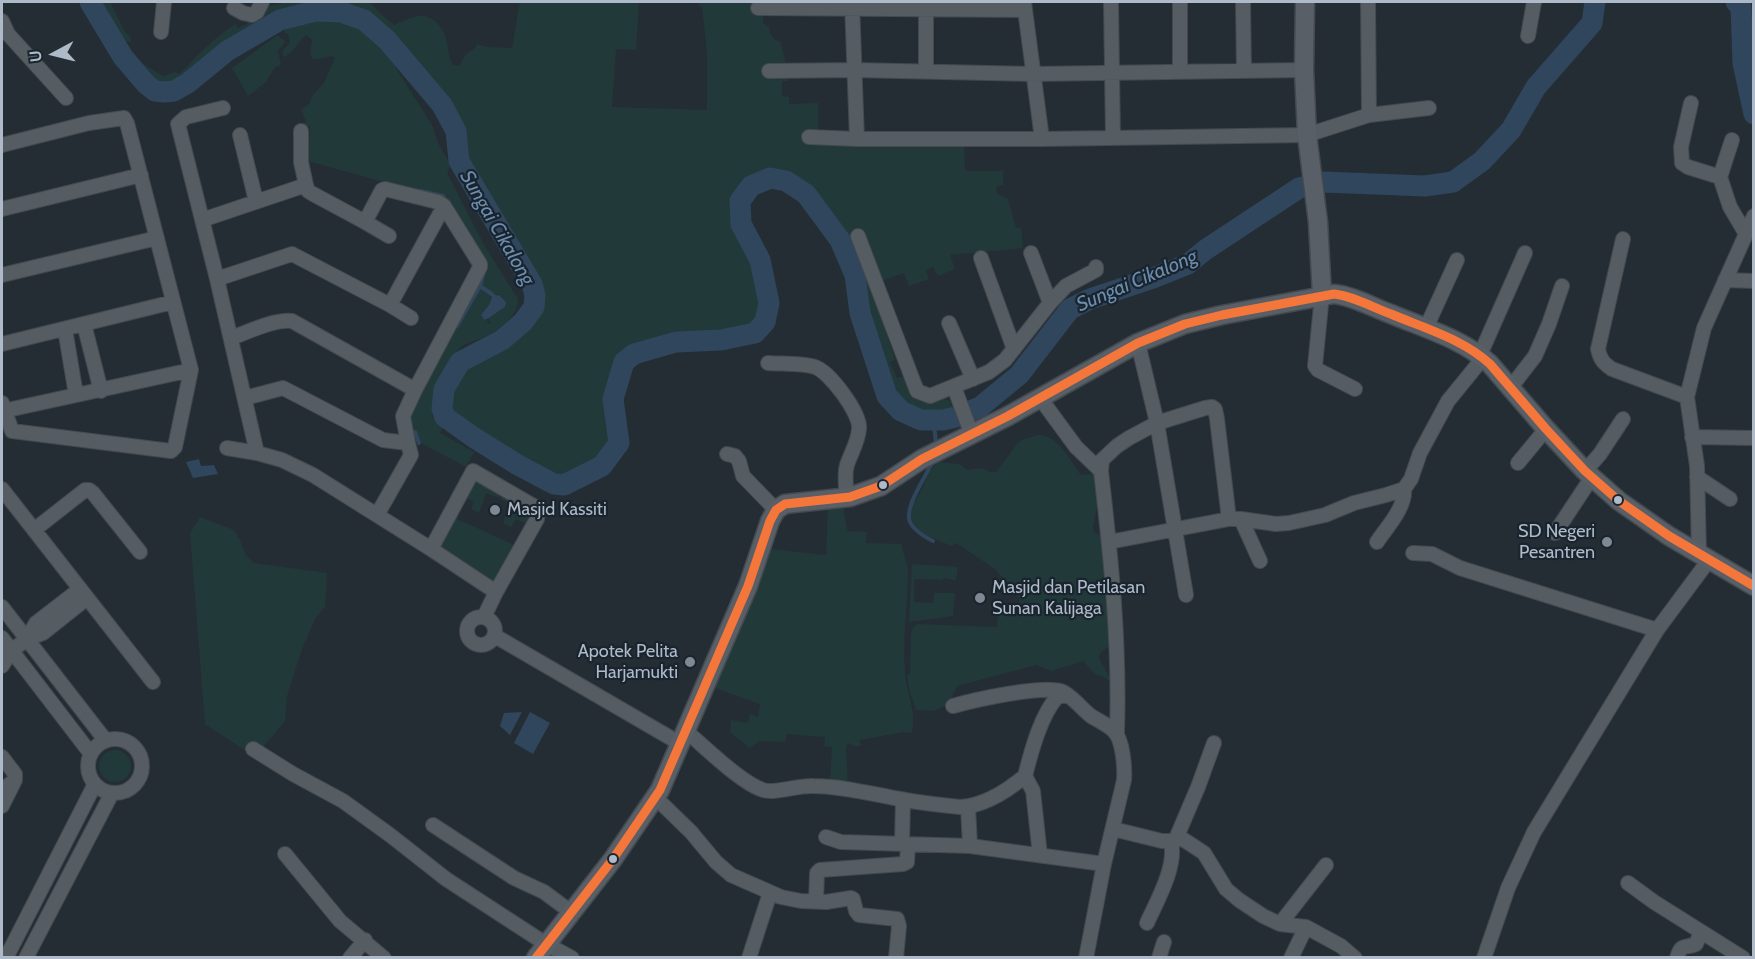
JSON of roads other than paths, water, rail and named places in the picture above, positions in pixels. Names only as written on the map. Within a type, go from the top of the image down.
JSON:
[{"type":"street","points":[[161,32],[164,2]]},
{"type":"street","points":[[234,8],[252,15],[257,12],[262,2]]},
{"type":"street","points":[[1111,2],[1113,138]]},
{"type":"street","points":[[1180,2],[1180,72]]},
{"type":"street","points":[[1243,2],[1244,71]]},
{"type":"street","points":[[1305,2],[1304,70],[1307,135],[1318,222],[1322,295],[1315,366],[1355,389]]},
{"type":"street","points":[[1368,2],[1369,116]]},
{"type":"street","points":[[1528,36],[1534,2]]},
{"type":"street","points":[[758,8],[852,5],[926,10],[1025,6],[1042,138]]},
{"type":"street","points":[[852,5],[857,139]]},
{"type":"street","points":[[926,10],[926,71]]},
{"type":"street","points":[[2,21],[5,35],[66,98]]},
{"type":"street","points":[[769,71],[854,70],[1033,74],[1304,70]]},
{"type":"street","points":[[1691,104],[1681,147],[1682,163],[1720,177]]},
{"type":"street","points":[[223,108],[186,117],[178,124],[258,453]]},
{"type":"street","points":[[809,137],[857,139],[1113,138],[1307,135],[1369,116],[1429,108]]},
{"type":"street","points":[[2,145],[89,123],[124,118],[191,370],[175,447],[171,451],[12,430],[2,407],[101,391],[191,370]]},
{"type":"street","points":[[301,131],[301,162],[308,191],[389,236]]},
{"type":"street","points":[[240,135],[256,201]]},
{"type":"street","points":[[1732,140],[1720,177],[1730,207],[1746,234]]},
{"type":"street","points":[[2,209],[141,175]]},
{"type":"street","points":[[202,220],[306,185]]},
{"type":"street","points":[[365,222],[382,190],[385,189],[438,202],[444,206],[480,264],[477,274],[403,416],[411,456],[377,515]]},
{"type":"street","points":[[390,305],[444,206]]},
{"type":"street","points":[[1484,957],[1516,870],[1534,832],[1704,557],[1687,397],[1704,328],[1754,216]]},
{"type":"street","points":[[858,236],[917,391],[930,396],[956,393],[973,379],[989,372],[1005,360],[1066,286],[1096,270],[1096,267]]},
{"type":"street","points":[[2,275],[157,238]]},
{"type":"street","points":[[1623,239],[1598,349],[1599,356],[1612,369],[1687,397]]},
{"type":"street","points":[[1031,253],[1050,303]]},
{"type":"street","points":[[1109,542],[1235,519],[1276,524],[1289,523],[1325,515],[1354,503],[1404,489],[1411,479],[1420,453],[1448,402],[1482,356],[1525,253]]},
{"type":"street","points":[[217,279],[292,254],[411,318]]},
{"type":"street","points":[[981,258],[1014,349]]},
{"type":"street","points":[[1426,328],[1456,260]]},
{"type":"street","points":[[1725,280],[1754,281]]},
{"type":"street","points":[[1511,387],[1535,356],[1562,286]]},
{"type":"street","points":[[541,951],[656,798],[744,597],[770,520],[776,510],[785,504],[847,497],[881,486],[970,431],[1040,398],[1138,343],[1194,322],[1334,294],[1345,296],[1426,328],[1482,356],[1589,474],[1639,516],[1754,586]]},
{"type":"street","points":[[2,344],[173,303]]},
{"type":"street","points":[[231,338],[277,322],[292,321],[415,390]]},
{"type":"street","points":[[950,323],[973,379]]},
{"type":"street","points":[[84,324],[101,391]]},
{"type":"street","points":[[65,329],[76,395]]},
{"type":"street","points":[[1138,343],[1157,423],[1186,595]]},
{"type":"street","points":[[768,363],[814,367],[824,372],[845,396],[859,421],[857,439],[847,466],[847,497]]},
{"type":"street","points":[[245,398],[279,388],[287,389],[383,441],[408,443]]},
{"type":"street","points":[[956,393],[970,431]]},
{"type":"street","points":[[1040,398],[1076,447],[1101,471]]},
{"type":"street","points":[[1086,957],[1125,769],[1117,733],[1118,687],[1102,460],[1117,446],[1157,423],[1212,407],[1215,409],[1235,519],[1260,561]]},
{"type":"street","points":[[1555,533],[1600,454],[1623,419]]},
{"type":"street","points":[[1518,463],[1546,429]]},
{"type":"street","points":[[1692,437],[1754,438]]},
{"type":"street","points":[[227,448],[282,460],[313,475],[495,592]]},
{"type":"street","points":[[727,454],[735,456],[744,476],[776,510]]},
{"type":"street","points":[[431,549],[473,471],[537,508],[537,519],[495,592],[484,617]]},
{"type":"street","points":[[1697,477],[1730,499]]},
{"type":"street","points":[[2,489],[153,682]]},
{"type":"street","points":[[1377,542],[1401,505],[1404,489]]},
{"type":"street","points":[[34,530],[85,490],[89,490],[140,552]]},
{"type":"street","points":[[1413,553],[1432,554],[1460,568],[1657,630]]},
{"type":"street","points":[[2,666],[6,652],[27,639],[43,633],[84,593]]},
{"type":"street","points":[[2,607],[106,741]]},
{"type":"street","points":[[484,617],[492,621],[495,636],[492,641],[482,646],[472,642],[467,633],[470,622],[484,617]]},
{"type":"street","points":[[495,636],[683,738],[752,786],[771,792],[792,787],[813,786],[968,807],[994,797],[1025,776],[1035,740],[1051,704],[1058,696],[1068,696]]},
{"type":"street","points":[[2,638],[6,652],[91,754]]},
{"type":"street","points":[[953,706],[1034,690],[1061,691],[1092,717],[1117,733]]},
{"type":"street","points":[[120,740],[132,746],[140,757],[139,777],[131,788],[125,791],[112,793],[103,790],[95,784],[89,773],[91,754],[106,741],[120,740]]},
{"type":"street","points":[[1147,923],[1170,868],[1174,839],[1214,743]]},
{"type":"street","points":[[254,749],[293,774],[343,801],[541,951],[572,957]]},
{"type":"street","points":[[2,757],[15,774],[15,780],[2,807]]},
{"type":"street","points":[[1025,776],[1033,791],[1040,855]]},
{"type":"street","points":[[2,790],[15,780]]},
{"type":"street","points":[[6,957],[95,784]]},
{"type":"street","points":[[26,957],[112,793]]},
{"type":"street","points":[[656,798],[731,875],[781,897],[816,902],[851,898],[854,899],[859,915],[897,919],[899,926],[896,957]]},
{"type":"street","points":[[816,902],[817,873],[820,870],[907,862],[903,800]]},
{"type":"street","points":[[968,807],[970,846]]},
{"type":"street","points":[[433,825],[514,878],[544,892],[571,912]]},
{"type":"street","points":[[1113,829],[1174,839],[1203,853],[1226,889],[1263,916],[1280,924],[1306,927],[1341,946],[1355,957]]},
{"type":"street","points":[[826,837],[841,842],[970,846],[1104,864]]},
{"type":"street","points":[[285,854],[340,921],[384,957]]},
{"type":"street","points":[[1280,924],[1326,865]]},
{"type":"street","points":[[1628,883],[1654,902],[1743,957]]},
{"type":"street","points":[[749,957],[770,893]]},
{"type":"street","points":[[27,916],[43,925]]},
{"type":"street","points":[[1290,957],[1306,927]]},
{"type":"street","points":[[1677,957],[1679,949],[1696,944],[1701,932]]},
{"type":"street","points":[[350,957],[365,940]]},
{"type":"street","points":[[1159,957],[1164,942]]},
{"type":"water","points":[[493,294],[500,296],[506,302],[505,307],[484,320],[481,315],[489,305]]},
{"type":"water","points":[[199,459],[201,466],[214,465],[218,474],[193,478],[186,462]]},
{"type":"water","points":[[522,712],[510,735],[500,726],[504,713]]},
{"type":"water","points":[[530,712],[550,723],[533,754],[514,743]]},
{"type":"waterway","name":"Sungai Cikalong","points":[[90,2],[123,57],[155,91],[174,91],[188,83],[227,51],[280,20],[315,11],[341,12],[364,20],[387,40],[442,105],[456,131],[459,161],[532,284],[535,295],[534,307],[523,322],[502,340],[460,362],[444,389],[442,409],[445,417],[518,465],[554,484],[564,485],[602,466],[619,443],[613,399],[624,362],[634,354],[676,342],[721,340],[755,333],[765,322],[769,303],[760,260],[741,224],[740,201],[751,186],[770,178],[786,181],[806,194],[840,240],[855,275],[860,313],[887,396],[901,411],[921,420],[943,420],[980,407],[1019,375],[1070,309],[1090,299],[1188,264],[1205,250],[1299,188],[1324,182],[1425,186],[1453,182],[1482,161],[1511,130],[1536,87],[1592,23],[1595,2]]},
{"type":"waterway","name":"Sungai Cikalong","points":[[1736,2],[1741,7],[1743,63],[1754,114]]},
{"type":"waterway","points":[[421,191],[443,196],[446,202]]},
{"type":"waterway","points":[[484,272],[480,286],[493,295]]},
{"type":"waterway","points":[[457,326],[480,286]]},
{"type":"waterway","points":[[932,420],[936,445]]},
{"type":"waterway","points":[[415,432],[419,443]]},
{"type":"waterway","points":[[933,461],[913,500],[909,515],[912,526],[933,541]]},
{"type":"place","name":"Masjid Kassiti","points":[[495,510]]},
{"type":"place","name":"SD Negeri Pesantren","points":[[1607,542]]},
{"type":"place","name":"Masjid dan Petilasan Sunan Kalijaga","points":[[980,598]]},
{"type":"place","name":"Apotek Pelita Harjamukti","points":[[690,662]]}]
